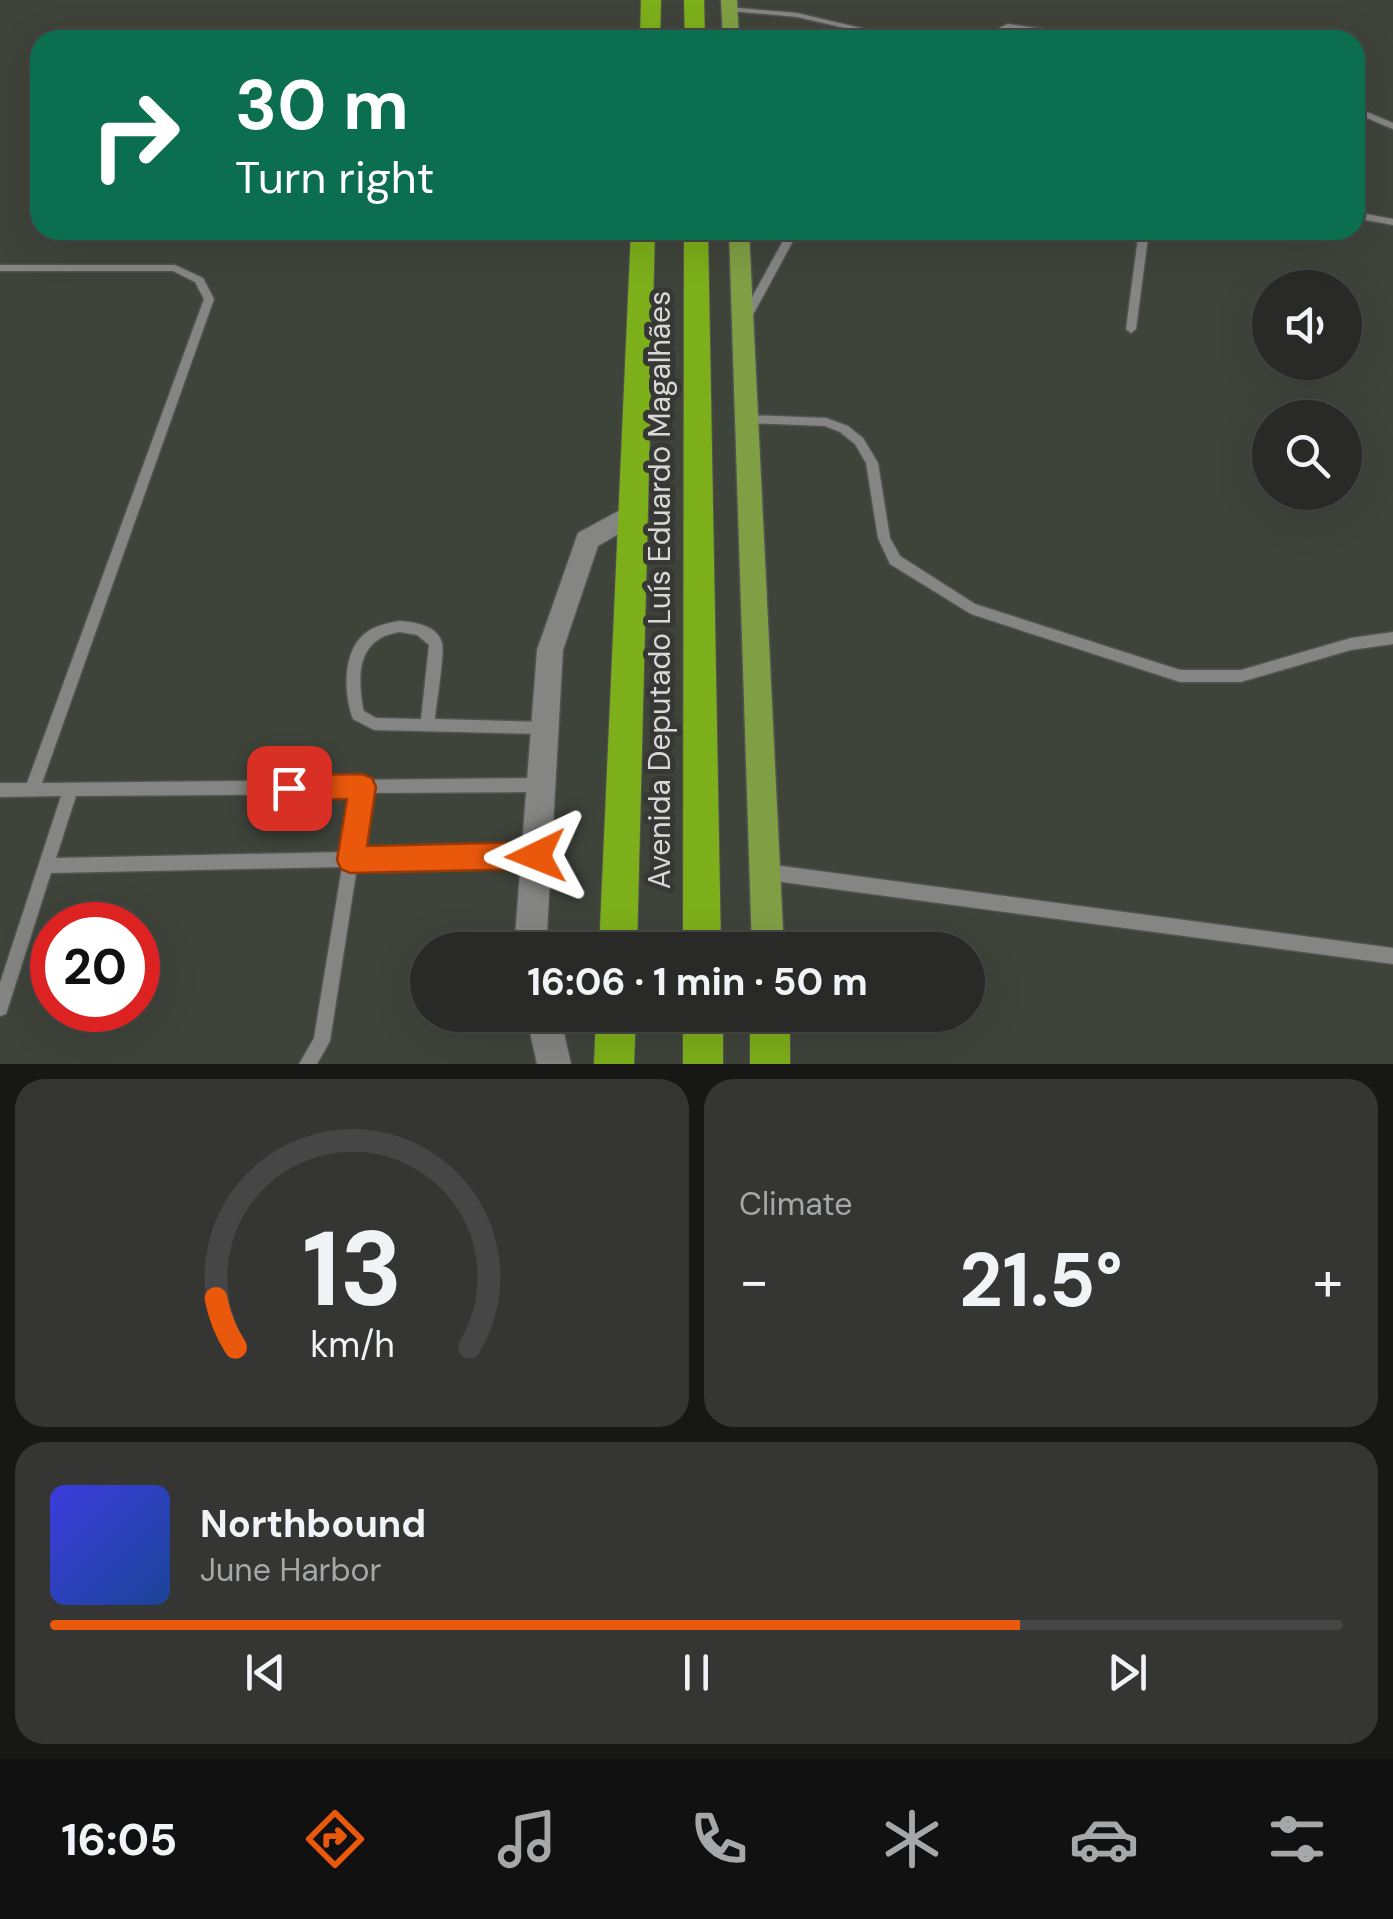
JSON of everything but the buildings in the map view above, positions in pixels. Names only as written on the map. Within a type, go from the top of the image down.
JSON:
[{"type":"highway","points":[[650,30],[652,0]]},
{"type":"highway","points":[[694,0],[695,30]]},
{"type":"highway","name":"Avenida Deputado Luís Eduardo Magalhães","points":[[619,932],[644,240]]},
{"type":"highway","name":"Avenida Deputado Luís Eduardo Magalhães","points":[[696,240],[702,932]]},
{"type":"highway","points":[[614,1064],[615,1032]]},
{"type":"highway","points":[[703,1032],[703,1064]]},
{"type":"highway","points":[[771,1032],[772,1064]]},
{"type":"main road","points":[[729,4],[730,30]]},
{"type":"main road","points":[[738,240],[767,932]]},
{"type":"street","points":[[531,932],[550,650],[587,540],[634,513]]},
{"type":"street","points":[[547,1032],[554,1064]]},
{"type":"lane","points":[[729,4],[864,30]]},
{"type":"lane","points":[[999,30],[1008,26],[1034,30]]},
{"type":"lane","points":[[1365,114],[1393,126]]},
{"type":"lane","points":[[1365,217],[1393,222]]},
{"type":"lane","points":[[742,323],[788,240]]},
{"type":"lane","points":[[1130,329],[1143,240]]},
{"type":"lane","points":[[0,268],[175,268],[199,280],[209,298],[32,790]]},
{"type":"lane","points":[[746,419],[826,422],[859,441],[872,463],[884,538],[895,560],[970,608],[1180,676],[1241,676],[1351,644],[1393,638]]},
{"type":"lane","points":[[427,725],[436,644],[430,632],[419,627],[373,634],[360,647],[352,698],[358,715],[374,724],[545,728]]},
{"type":"lane","points":[[0,790],[542,784]]},
{"type":"lane","points":[[306,1064],[322,1041],[362,787]]},
{"type":"lane","points":[[0,1008],[70,790]]},
{"type":"lane","points":[[46,866],[536,856]]},
{"type":"lane","points":[[764,872],[1393,956]]},
{"type":"shaded area","points":[[0,0],[1393,0],[1393,1064],[0,1064]]},
{"type":"route","points":[[289,788],[362,787],[350,860],[536,856]]}]
